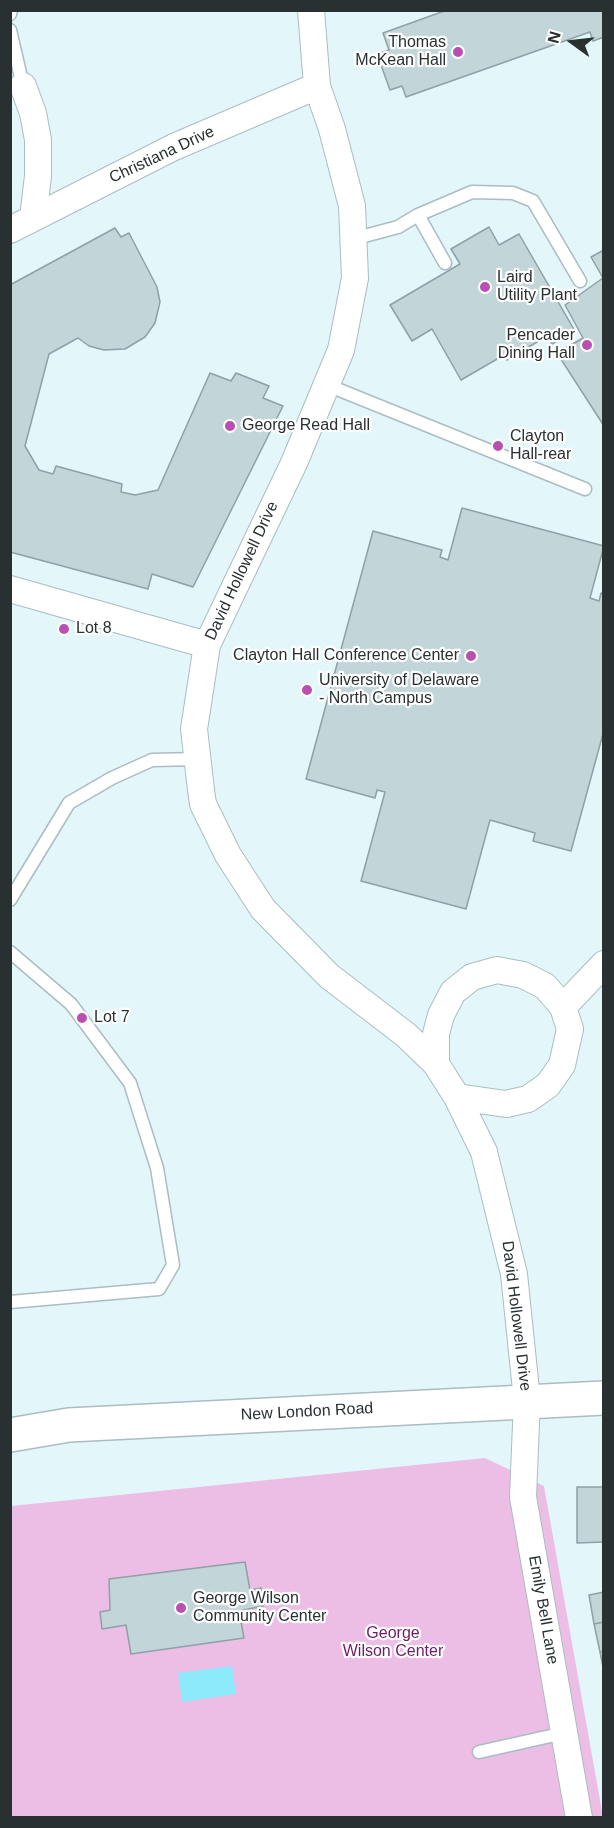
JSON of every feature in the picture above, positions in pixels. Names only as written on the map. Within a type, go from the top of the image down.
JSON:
[{"type":"main road","name":"New London Road","points":[[10,1436],[69,1425],[527,1400],[603,1398]]},
{"type":"street","name":"David Hollowell Drive","points":[[311,10],[316,86],[345,176],[352,206],[355,278],[342,350],[294,463],[207,645],[194,729],[203,804],[228,855],[263,909],[329,976],[406,1035],[436,1064],[457,1097],[484,1152],[501,1211],[514,1274],[527,1400]]},
{"type":"street","points":[[23,86],[33,113],[38,140],[38,176],[33,218]]},
{"type":"street","name":"Christiana Drive","points":[[10,230],[174,147],[316,86]]},
{"type":"street","points":[[10,589],[207,645]]},
{"type":"street","points":[[563,1007],[603,964]]},
{"type":"street","points":[[436,1064],[436,1034],[441,1015],[453,992],[472,977],[497,970],[523,975],[545,986],[563,1007],[570,1029],[562,1065],[548,1085],[528,1099],[506,1104],[457,1097]]},
{"type":"street","name":"Emily Bell Lane","points":[[527,1400],[523,1497],[579,1818]]},
{"type":"lane","points":[[10,30],[23,86]]},
{"type":"lane","points":[[353,239],[398,227],[418,215],[472,192],[513,193],[533,201],[580,281]]},
{"type":"lane","points":[[418,215],[445,263]]},
{"type":"lane","points":[[327,385],[585,489]]},
{"type":"lane","points":[[10,900],[69,803],[112,778],[152,760],[198,759]]},
{"type":"lane","points":[[10,952],[71,1004],[130,1083],[157,1168],[173,1265],[159,1289],[10,1302]]},
{"type":"lane","points":[[478,1752],[564,1733]]},
{"type":"green space","name":"George Wilson Center","points":[[485,1458],[544,1486],[603,1817],[11,1818],[11,1506]]},
{"type":"water","points":[[232,1666],[236,1694],[182,1702],[178,1673]]},
{"type":"building","name":"Thomas McKean Hall","points":[[447,10],[604,10],[604,37],[593,41],[590,32],[406,97],[402,86],[390,90],[377,54],[389,50],[383,33]]},
{"type":"building","name":"Laird Utility Plant","points":[[489,227],[499,245],[519,234],[575,331],[552,344],[547,336],[507,360],[504,355],[461,380],[432,329],[412,341],[390,305],[460,264],[451,249]]},
{"type":"building","name":"George Read Hall","points":[[115,228],[121,237],[129,233],[157,287],[160,302],[155,323],[145,337],[125,349],[104,350],[89,346],[78,338],[49,354],[25,446],[39,470],[53,474],[56,466],[122,484],[121,492],[135,495],[158,490],[210,373],[231,381],[236,373],[269,386],[263,398],[283,406],[193,587],[152,574],[148,589],[10,552],[10,285]]},
{"type":"building","name":"Pencader Dining Hall","points":[[604,250],[604,426],[557,353],[583,338],[565,305],[603,278],[591,257]]},
{"type":"building","name":"Clayton Hall Conference Center","points":[[462,508],[604,546],[590,598],[599,601],[601,593],[604,594],[604,730],[571,851],[533,841],[535,833],[490,820],[466,909],[361,881],[385,792],[377,790],[375,798],[306,779],[373,531],[442,550],[440,557],[448,560]]},
{"type":"building","points":[[577,1487],[604,1487],[604,1542],[577,1543]]},
{"type":"building","name":"George Wilson Community Center","points":[[245,1562],[250,1590],[261,1588],[263,1606],[239,1611],[244,1638],[131,1654],[126,1625],[102,1629],[100,1612],[110,1610],[109,1579]]},
{"type":"building","points":[[604,1592],[604,1622],[594,1624],[589,1595]]},
{"type":"building","points":[[604,1622],[604,1651],[600,1652],[594,1624]]},
{"type":"building","points":[[604,1651],[604,1672],[600,1652]]},
{"type":"place","name":"Thomas McKean Hall","points":[[458,52]]},
{"type":"place","name":"Laird Utility Plant","points":[[485,287]]},
{"type":"place","name":"Pencader Dining Hall","points":[[587,345]]},
{"type":"place","name":"George Read Hall","points":[[230,426]]},
{"type":"place","name":"Clayton Hall-rear","points":[[498,446]]},
{"type":"place","name":"Lot 8","points":[[64,629]]},
{"type":"place","name":"Clayton Hall Conference Center","points":[[471,656]]},
{"type":"place","name":"University of Delaware - North Campus","points":[[307,690]]},
{"type":"place","name":"Lot 7","points":[[82,1018]]},
{"type":"place","name":"George Wilson Community Center","points":[[181,1608]]}]
